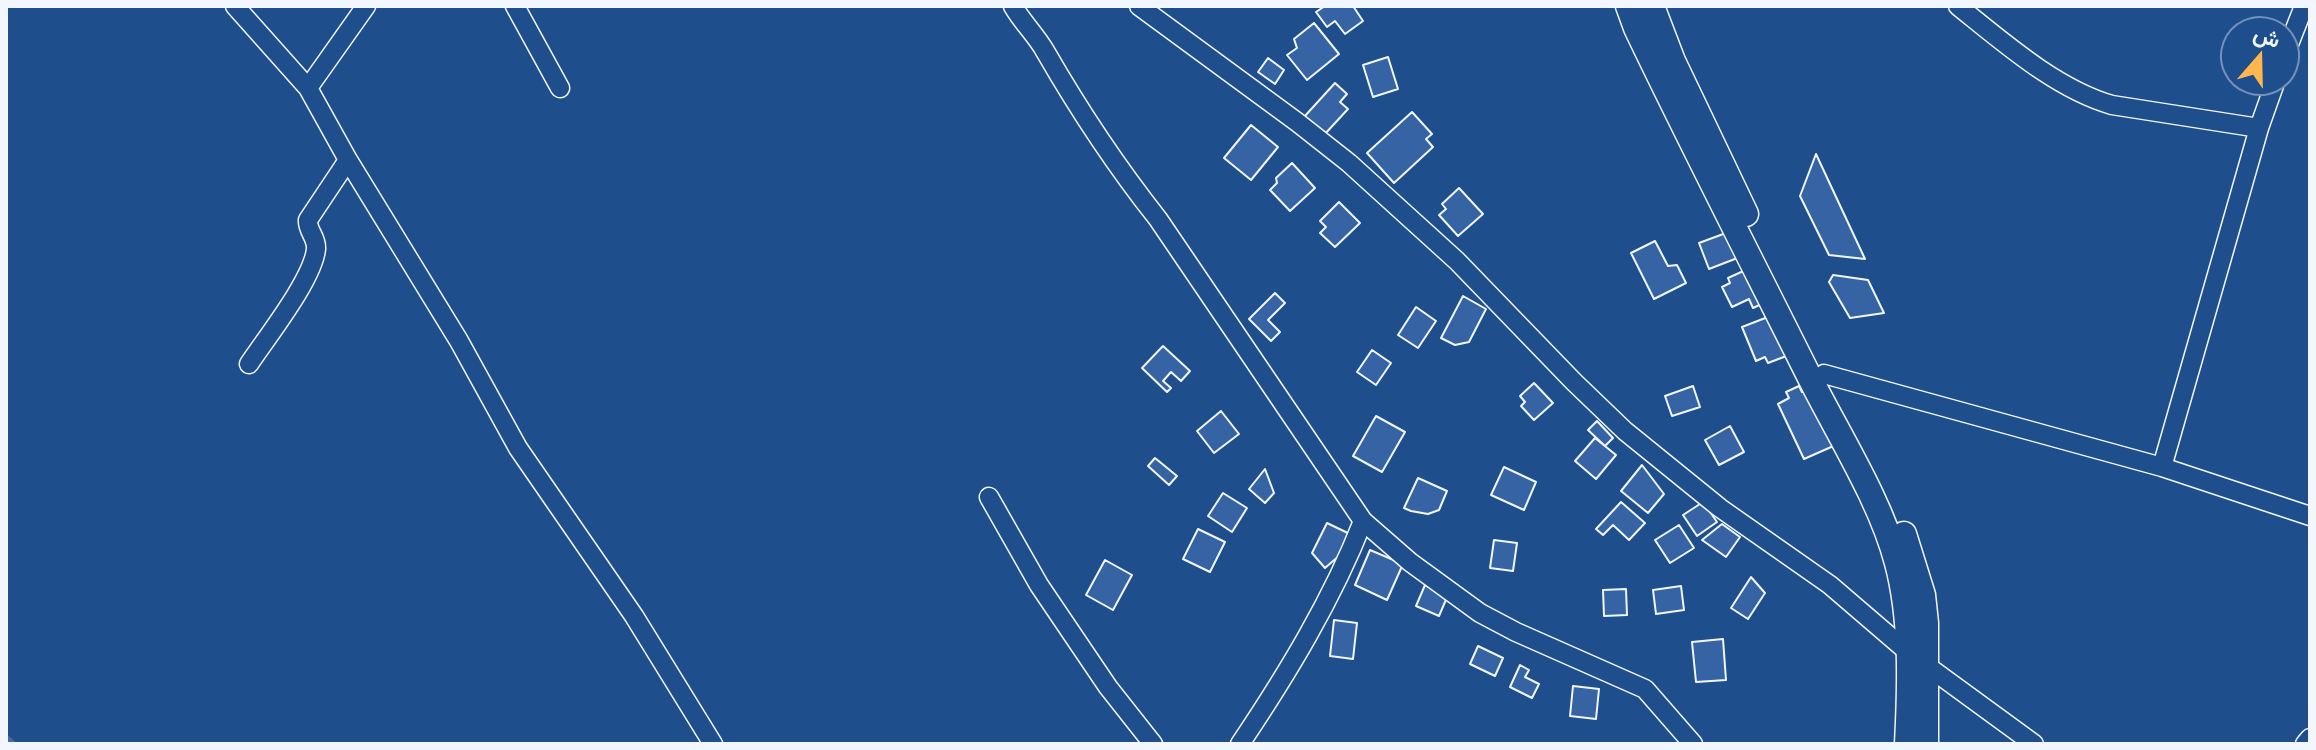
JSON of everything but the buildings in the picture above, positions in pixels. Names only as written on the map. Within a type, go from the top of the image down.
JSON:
[{"type":"main road","points":[[1628,6],[1698,156],[1886,531],[1901,579],[1917,658],[1926,744]]},
{"type":"main road","points":[[1652,6],[1692,101],[1824,374],[1885,488],[1908,544],[1923,595],[1926,623],[1909,700],[1907,744]]},
{"type":"street","points":[[235,6],[308,88],[348,160],[459,341],[518,448],[634,616],[713,744]]},
{"type":"street","points":[[308,88],[366,6]]},
{"type":"street","points":[[515,6],[560,88]]},
{"type":"street","points":[[1013,6],[1041,44],[1080,110],[1158,219],[1363,521],[1410,562],[1480,613],[1645,689],[1693,744]]},
{"type":"street","points":[[1139,6],[1349,163],[1457,261],[1625,431],[1720,508],[1830,585],[1917,658],[2034,744]]},
{"type":"street","points":[[1958,6],[2030,61],[2092,99],[2112,105],[2259,128]]},
{"type":"street","points":[[2162,467],[2270,96]]},
{"type":"street","points":[[249,364],[307,275],[317,244],[308,227],[308,220],[348,160]]},
{"type":"street","points":[[1824,374],[2162,467],[2310,516]]},
{"type":"street","points":[[989,497],[1039,585],[1108,687],[1153,744]]},
{"type":"street","points":[[1240,744],[1333,590],[1363,521]]},
{"type":"street","points":[[2305,744],[2310,738]]},
{"type":"waterway","points":[[6,737],[14,744]]}]
